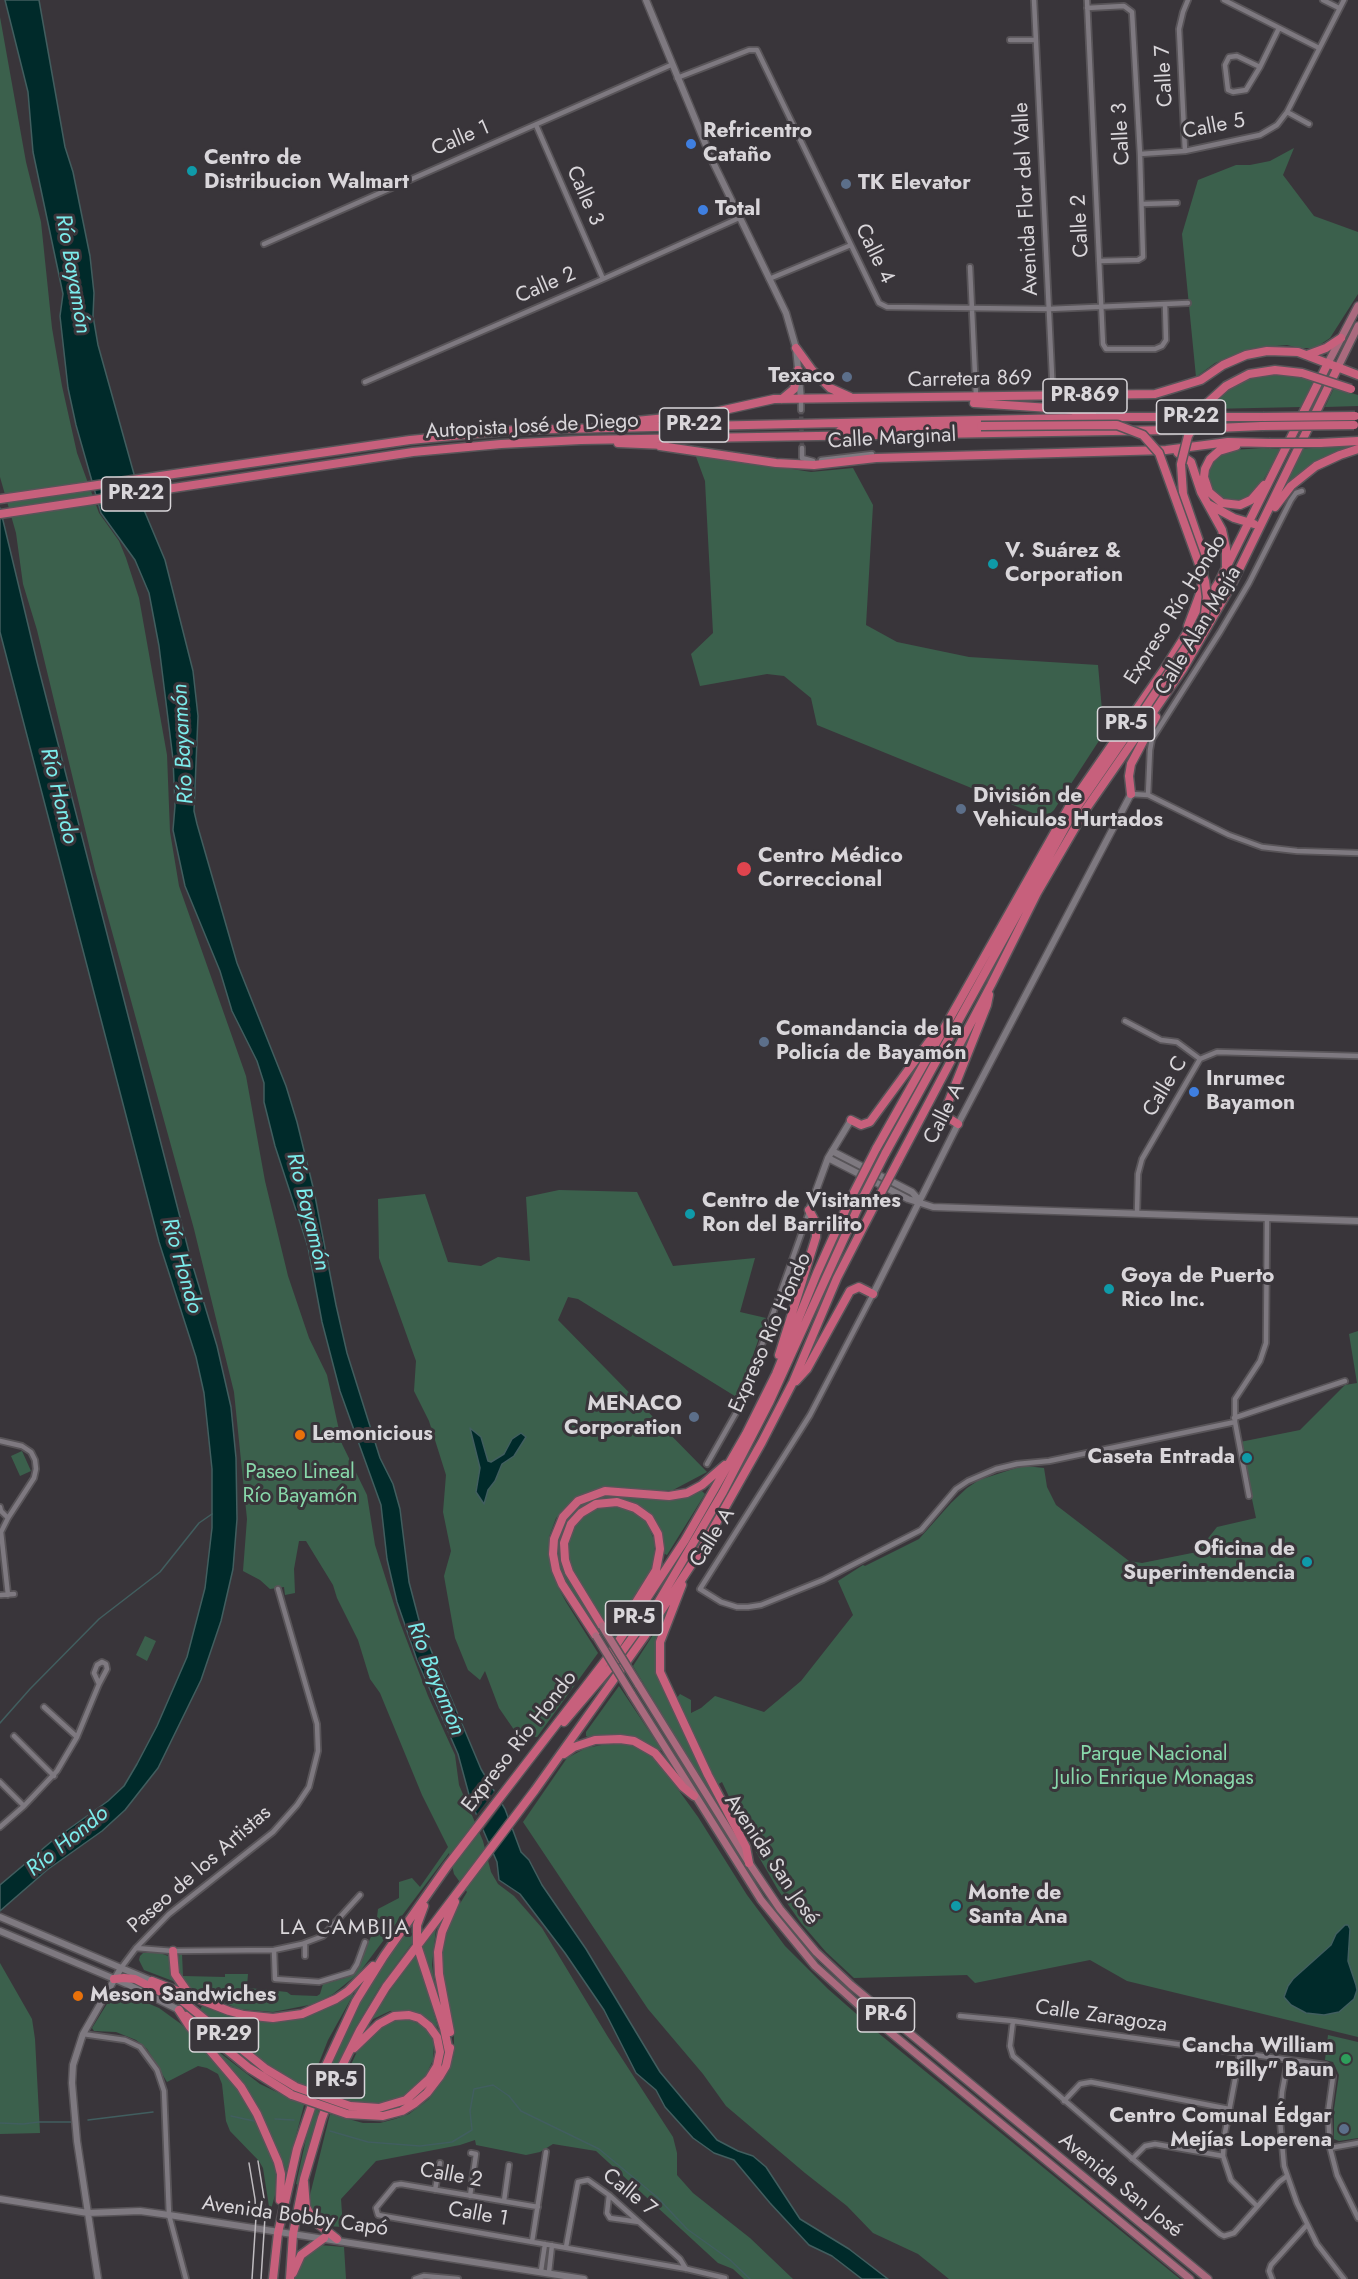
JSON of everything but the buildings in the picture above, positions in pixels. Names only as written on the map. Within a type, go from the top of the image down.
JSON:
[{"type":"highway","points":[[1307,356],[1326,348],[1341,338]]},
{"type":"highway","name":"PR-869","points":[[796,348],[812,370],[830,388],[853,399]]},
{"type":"highway","name":"Carretera 869","points":[[580,427],[706,414],[780,399],[1155,394],[1201,380],[1223,365],[1246,355],[1284,350],[1358,375]]},
{"type":"highway","name":"Expreso Río Hondo","points":[[273,2279],[278,2233],[297,2149],[323,2072],[356,2001],[381,1961],[449,1868],[609,1656],[685,1540],[732,1459],[776,1374],[817,1273],[876,1149],[1068,807],[1185,637],[1226,569],[1328,363]]},
{"type":"highway","name":"Expreso Río Hondo","points":[[290,2279],[293,2234],[304,2179],[322,2118],[349,2052],[371,2010],[417,1945],[559,1757],[645,1637],[685,1575],[762,1442],[788,1391],[837,1278],[870,1212],[991,985],[1037,893],[1086,809],[1183,669],[1231,586],[1338,367]]},
{"type":"highway","points":[[1185,637],[1200,595],[1204,571],[1201,547],[1183,494],[1181,464],[1188,436],[1204,406],[1226,386],[1249,374],[1275,369],[1302,373],[1355,390]]},
{"type":"highway","points":[[780,399],[794,389],[798,370]]},
{"type":"highway","points":[[895,399],[1005,404],[1065,409],[1119,417]]},
{"type":"highway","name":"Autopista José de Diego","points":[[0,499],[460,434],[580,427],[1119,417],[1262,422]]},
{"type":"highway","name":"Autopista José de Diego","points":[[0,513],[436,450],[581,440],[810,436],[1356,420]]},
{"type":"highway","points":[[808,423],[854,429]]},
{"type":"highway","points":[[523,1769],[633,1639],[672,1580],[734,1471],[769,1403],[861,1201],[885,1154],[1061,833],[1093,782],[1196,632],[1207,606],[1205,581],[1159,453],[1143,435],[1117,425],[854,429],[810,436]]},
{"type":"highway","name":"Calle Marginal","points":[[581,440],[692,446],[819,465],[876,458],[1166,450],[1228,442],[1269,443]]},
{"type":"highway","points":[[1275,472],[1268,477],[1255,497],[1239,505],[1218,501],[1209,492],[1204,481],[1206,465],[1212,456],[1232,446],[1358,441]]},
{"type":"highway","points":[[1208,503],[1249,524],[1262,524],[1297,480],[1323,463],[1358,449]]},
{"type":"highway","points":[[1166,450],[1184,456],[1191,462],[1201,492],[1225,537],[1226,569]]},
{"type":"highway","points":[[1131,794],[1129,776],[1131,764],[1183,669]]},
{"type":"highway","points":[[958,1124],[946,1116],[946,1108],[987,1005],[991,985]]},
{"type":"highway","points":[[851,1120],[861,1125],[870,1122],[935,1032],[945,1023]]},
{"type":"highway","points":[[776,1374],[782,1346],[816,1237],[816,1223],[809,1209]]},
{"type":"highway","points":[[788,1391],[807,1369],[850,1291],[859,1287],[873,1294]]},
{"type":"highway","points":[[596,1636],[562,1584],[554,1564],[554,1539],[566,1513],[578,1501],[605,1491],[669,1496],[687,1493],[712,1478],[732,1459]]},
{"type":"highway","points":[[602,1626],[569,1572],[564,1560],[564,1543],[572,1524],[581,1513],[596,1504],[617,1502],[635,1508],[649,1518],[659,1537],[660,1552],[656,1570],[630,1612],[609,1656]]},
{"type":"highway","points":[[685,1575],[662,1634],[658,1654],[660,1672],[708,1775],[746,1847],[749,1863]]},
{"type":"highway","points":[[559,1757],[574,1747],[595,1740],[634,1741],[655,1753],[683,1787],[694,1796]]},
{"type":"highway","points":[[449,1868],[423,1908],[417,1925],[417,1945],[444,2028],[449,2052]]},
{"type":"highway","points":[[348,2110],[383,2116],[409,2108],[424,2097],[446,2066],[450,2028],[439,1974],[438,1952],[443,1928],[463,1886]]},
{"type":"highway","points":[[173,1951],[175,1974],[191,1996]]},
{"type":"highway","points":[[152,1981],[244,2015],[273,2018],[302,2014],[319,2007],[348,1991],[375,1964],[381,1961]]},
{"type":"highway","points":[[114,1979],[135,1979],[164,1993],[206,2020]]},
{"type":"highway","name":"PR-29","points":[[152,1981],[179,1997],[294,2091]]},
{"type":"highway","points":[[348,2110],[379,2108],[406,2100],[426,2083],[439,2057],[441,2040],[437,2008]]},
{"type":"highway","points":[[179,2010],[190,2027],[241,2087],[273,2145],[281,2174],[278,2233]]},
{"type":"highway","name":"PR-29","points":[[179,2010],[249,2068],[294,2091],[348,2110]]},
{"type":"highway","points":[[349,2052],[379,2024],[394,2016],[404,2015],[416,2017],[429,2026],[439,2042],[439,2057]]},
{"type":"highway","points":[[304,2179],[307,2191],[306,2207],[313,2220],[338,2239]]},
{"type":"highway","points":[[290,2279],[301,2255],[324,2238]]},
{"type":"main road","name":"PR-5","points":[[1328,363],[1358,306]]},
{"type":"main road","name":"PR-5","points":[[1338,367],[1358,326]]},
{"type":"main road","name":"Avenida San José","points":[[602,1626],[749,1863],[792,1924],[816,1952],[843,1978],[1208,2279]]},
{"type":"main road","name":"Avenida San José","points":[[596,1636],[694,1796],[777,1922],[831,1983],[1190,2279]]},
{"type":"street","name":"PR-869","points":[[646,0],[671,65],[739,218],[786,313],[796,348],[801,399]]},
{"type":"street","name":"Avenida Flor del Valle","points":[[1034,0],[1053,397]]},
{"type":"street","name":"Calle 2","points":[[1087,0],[1103,344],[1106,349],[1155,349],[1162,346],[1166,340],[1165,304]]},
{"type":"street","name":"Calle 7","points":[[1185,151],[1179,29],[1188,0]]},
{"type":"street","points":[[1224,0],[1319,48]]},
{"type":"street","points":[[1323,0],[1340,8]]},
{"type":"street","name":"Calle 5","points":[[1140,154],[1185,151],[1260,135],[1276,125],[1287,112],[1344,0]]},
{"type":"street","name":"Calle 3","points":[[1087,8],[1124,6],[1132,12],[1140,154],[1143,257],[1138,260],[1099,261]]},
{"type":"street","points":[[1260,68],[1238,57],[1229,57],[1225,64],[1228,90],[1233,93],[1246,90],[1260,68],[1279,28]]},
{"type":"street","points":[[1010,40],[1036,40]]},
{"type":"street","name":"Calle 4","points":[[677,78],[749,50],[757,50],[879,303],[887,306],[972,309],[1049,309],[1188,303]]},
{"type":"street","name":"Calle 1","points":[[264,244],[671,65]]},
{"type":"street","points":[[1287,112],[1309,124]]},
{"type":"street","name":"Calle 3","points":[[536,125],[603,279]]},
{"type":"street","points":[[1142,204],[1178,203]]},
{"type":"street","name":"Calle 2","points":[[365,382],[739,218]]},
{"type":"street","points":[[769,279],[851,245]]},
{"type":"street","points":[[970,267],[977,398]]},
{"type":"street","points":[[801,399],[801,410]]},
{"type":"street","points":[[802,448],[802,461]]},
{"type":"street","name":"Calle Alan Mejía","points":[[1148,795],[1152,739],[1232,612],[1291,500],[1296,493],[1302,491]]},
{"type":"street","points":[[1131,794],[1148,795],[1229,836],[1262,847],[1297,851],[1358,853]]},
{"type":"street","name":"Calle A","points":[[1131,794],[958,1124],[921,1201],[810,1415],[700,1589],[730,1606],[761,1605],[823,1580],[921,1530],[956,1489],[996,1469],[1059,1459],[1234,1420]]},
{"type":"street","points":[[1125,1021],[1161,1040],[1177,1042],[1200,1059]]},
{"type":"street","name":"Calle C","points":[[1137,1213],[1138,1174],[1142,1159],[1200,1059],[1217,1052],[1358,1056]]},
{"type":"street","points":[[707,1464],[736,1413],[828,1158],[851,1120]]},
{"type":"street","points":[[832,1151],[912,1192],[921,1201]]},
{"type":"street","points":[[828,1158],[908,1199],[921,1201],[933,1207],[1358,1221]]},
{"type":"street","points":[[1249,1496],[1234,1420],[1235,1399],[1260,1361],[1266,1343],[1267,1218]]},
{"type":"street","points":[[1234,1420],[1345,1381]]},
{"type":"street","points":[[0,1441],[22,1446],[30,1452],[35,1460],[36,1469],[34,1478],[1,1532],[8,1595]]},
{"type":"street","points":[[0,1507],[8,1518]]},
{"type":"street","name":"Paseo de los Artistas","points":[[98,2279],[74,2108],[73,2065],[83,2034],[114,1979],[136,1948],[169,1914],[273,1832],[297,1805],[309,1786],[318,1751],[317,1724],[278,1589]]},
{"type":"street","points":[[1,1595],[15,1594]]},
{"type":"street","points":[[0,1827],[54,1776],[77,1737],[99,1684]]},
{"type":"street","points":[[44,1707],[77,1737]]},
{"type":"street","points":[[14,1736],[54,1776]]},
{"type":"street","points":[[0,1782],[24,1806]]},
{"type":"street","points":[[136,1948],[173,1951],[274,1950],[305,1943],[323,1936],[360,1895]]},
{"type":"street","name":"PR-29","points":[[0,1917],[152,1981]]},
{"type":"street","name":"PR-29","points":[[0,1931],[114,1979],[179,2010]]},
{"type":"street","points":[[274,1950],[275,1979],[319,1982],[352,1972],[365,1942]]},
{"type":"street","points":[[305,1943],[306,1956]]},
{"type":"street","name":"Calle Zaragoza","points":[[960,2016],[1013,2021],[1326,2065],[1333,2072],[1328,2125],[1330,2148],[1337,2175],[1358,2218]]},
{"type":"street","points":[[1013,2021],[1010,2046],[1013,2056],[1222,2235],[1234,2233],[1287,2176]]},
{"type":"street","points":[[83,2034],[125,2040],[140,2047],[157,2070],[164,2091],[170,2215],[186,2279]]},
{"type":"street","points":[[1240,2053],[1224,2138],[1223,2156],[1231,2180],[1257,2206]]},
{"type":"street","points":[[1288,2060],[1280,2120],[1287,2176],[1317,2244],[1344,2279]]},
{"type":"street","points":[[1064,2101],[1076,2086],[1084,2082],[1091,2082],[1229,2109]]},
{"type":"street","points":[[1330,2148],[1358,2143]]},
{"type":"street","points":[[1132,2159],[1145,2146],[1155,2144],[1223,2156]]},
{"type":"street","points":[[470,2196],[476,2154],[471,2153]]},
{"type":"street","points":[[532,2242],[544,2156]]},
{"type":"street","points":[[435,2190],[440,2163]]},
{"type":"street","points":[[504,2201],[509,2165]]},
{"type":"street","name":"Calle 7","points":[[566,2247],[578,2182],[588,2180],[609,2195],[680,2259],[687,2269]]},
{"type":"street","name":"Calle 2","points":[[378,2215],[376,2208],[395,2185],[401,2184],[537,2207]]},
{"type":"street","points":[[609,2195],[607,2213],[610,2218],[639,2222]]},
{"type":"street","name":"Avenida Bobby Capó","points":[[0,2199],[88,2213],[140,2211],[170,2215],[278,2233],[338,2239],[584,2279]]},
{"type":"street","name":"Calle 1","points":[[378,2215],[552,2245]]},
{"type":"street","points":[[1272,2279],[1269,2271],[1271,2265],[1307,2225]]},
{"type":"street","points":[[541,2271],[545,2244]]},
{"type":"street","points":[[549,2272],[552,2245],[725,2278]]},
{"type":"street","points":[[415,2279],[424,2276],[458,2279]]},
{"type":"green space","name":"Paseo Lineal Río Bayamón","points":[[0,17],[26,162],[41,222],[52,328],[77,453],[99,513],[119,541],[139,598],[167,755],[170,832],[179,886],[246,1076],[265,1181],[288,1276],[309,1338],[327,1375],[342,1444],[367,1495],[375,1545],[399,1620],[428,1696],[455,1755],[459,1785],[483,1841],[491,1872],[498,1884],[514,1896],[542,1928],[608,2037],[673,2137],[677,2153],[677,2175],[693,2193],[750,2238],[793,2279],[744,2279],[733,2269],[718,2263],[596,2151],[553,2144],[540,2152],[526,2155],[476,2145],[475,2140],[376,2161],[341,2199],[343,2227],[326,2226],[317,2219],[311,2207],[310,2195],[330,2114],[363,2123],[380,2123],[395,2119],[409,2114],[429,2099],[448,2072],[454,2055],[454,2027],[444,1979],[442,1955],[450,1920],[467,1892],[454,1874],[449,1853],[359,1973],[333,1994],[314,2004],[273,2012],[239,2009],[191,1988],[181,1979],[176,1969],[176,1960],[182,1954],[183,1976],[225,1977],[225,1974],[248,1974],[247,1986],[249,1988],[287,1992],[291,1995],[317,1996],[323,1984],[345,1978],[357,1967],[376,1926],[378,1909],[399,1898],[399,1882],[412,1878],[420,1887],[448,1847],[422,1795],[380,1693],[370,1679],[358,1640],[333,1585],[306,1541],[299,1541],[294,1569],[295,1593],[285,1595],[284,1587],[270,1589],[260,1580],[243,1571],[247,1519],[234,1392],[194,1229],[95,870],[37,630],[23,584],[16,533],[0,477]]},
{"type":"green space","points":[[1294,148],[1283,175],[1314,216],[1358,232],[1358,294],[1330,338],[1315,348],[1287,345],[1254,348],[1215,363],[1196,377],[1182,234],[1198,180],[1236,165],[1270,161]]},
{"type":"green space","points":[[1275,373],[1298,375],[1315,381],[1301,407],[1208,409],[1219,395],[1238,382],[1257,375]]},
{"type":"green space","points":[[1334,388],[1358,395],[1358,406],[1325,407]]},
{"type":"green space","points":[[1352,444],[1353,447],[1327,456],[1302,471],[1286,487],[1284,486],[1303,449]]},
{"type":"green space","points":[[1281,449],[1257,491],[1235,502],[1222,500],[1214,494],[1207,477],[1212,461],[1233,450]]},
{"type":"green space","points":[[695,454],[811,472],[853,468],[873,505],[866,625],[897,642],[969,657],[1098,665],[1104,733],[1054,810],[1045,818],[817,725],[811,698],[784,676],[767,674],[700,686],[691,654],[713,633],[705,481]]},
{"type":"green space","points":[[559,1190],[637,1192],[673,1266],[755,1258],[740,1312],[766,1318],[738,1398],[578,1299],[568,1297],[558,1320],[707,1472],[673,1490],[601,1488],[575,1499],[556,1518],[549,1537],[549,1561],[557,1585],[566,1602],[598,1653],[537,1737],[519,1737],[499,1708],[485,1671],[480,1680],[468,1670],[455,1638],[444,1576],[451,1551],[443,1512],[446,1475],[429,1421],[414,1391],[416,1361],[379,1258],[378,1199],[425,1194],[448,1262],[481,1266],[498,1257],[530,1261],[526,1197]],"holes":[[[481,1437],[488,1461],[491,1462],[504,1454],[512,1439],[514,1456],[502,1463],[495,1481],[488,1490],[476,1492],[480,1468]]]},
{"type":"green space","name":"Parque Nacional Julio Enrique Monagas","points":[[1358,1331],[1358,2037],[1127,1981],[1090,1960],[975,1983],[967,1975],[854,1978],[826,1952],[801,1923],[778,1890],[752,1845],[722,1782],[717,1785],[676,1699],[680,1694],[691,1700],[691,1713],[715,1696],[764,1712],[801,1681],[853,1615],[838,1581],[863,1565],[919,1539],[951,1503],[979,1480],[1013,1469],[1025,1466],[1044,1468],[1047,1487],[1056,1505],[1129,1561],[1142,1563],[1197,1552],[1217,1527],[1256,1518],[1240,1442],[1300,1430],[1345,1385],[1357,1383],[1349,1334]]},
{"type":"green space","points":[[22,1451],[31,1471],[20,1476],[11,1456]]},
{"type":"green space","points":[[700,1489],[705,1494],[667,1555],[663,1553],[654,1520],[644,1509],[630,1501],[619,1499],[599,1500],[561,1539],[563,1568],[595,1624],[595,1629],[561,1577],[555,1550],[561,1525],[578,1504],[598,1495],[643,1495]]},
{"type":"green space","points":[[619,1506],[645,1519],[655,1542],[653,1571],[615,1637],[568,1563],[567,1546],[577,1522],[595,1509]]},
{"type":"green space","points":[[662,1624],[656,1650],[658,1671],[714,1796],[711,1795],[633,1666]]},
{"type":"green space","points":[[145,1636],[156,1641],[147,1661],[136,1655]]},
{"type":"green space","points":[[619,1686],[661,1749],[660,1752],[635,1738],[624,1735],[590,1738],[586,1736],[586,1732]]},
{"type":"green space","points":[[627,1743],[647,1751],[659,1763],[698,1817],[747,1895],[785,1946],[828,1989],[877,2032],[1180,2279],[949,2279],[918,2254],[873,2233],[847,2206],[726,2106],[703,2074],[648,2009],[523,1822],[567,1758],[586,1748]]},
{"type":"green space","points":[[436,1928],[432,1965],[436,1990],[420,1948]]},
{"type":"green space","points":[[409,1931],[412,1932],[413,1942],[379,1988],[354,2030],[326,2094],[320,2091],[350,2019],[379,1970]]},
{"type":"green space","points":[[143,1953],[160,1953],[168,1956],[173,1981],[144,1970],[139,1960]]},
{"type":"green space","points":[[417,1954],[438,2028],[427,2018],[411,2011],[390,2011],[371,2020],[393,1986]]},
{"type":"green space","points":[[0,1963],[32,2019],[40,2133],[0,2134]]},
{"type":"green space","points":[[352,1993],[353,1995],[328,2040],[309,2088],[295,2083],[261,2063],[200,2010],[202,2006],[242,2020],[280,2022],[316,2013]]},
{"type":"green space","points":[[128,1995],[159,2008],[181,2024],[232,2080],[244,2097],[261,2129],[276,2172],[275,2195],[270,2213],[263,2168],[230,2131],[226,2121],[222,2084],[218,2074],[198,2066],[167,2082],[147,2049],[136,2040],[116,2032],[94,2031],[92,2028],[110,1999]]},
{"type":"green space","points":[[407,2019],[424,2026],[431,2033],[434,2043],[433,2060],[424,2079],[407,2095],[382,2104],[355,2103],[336,2097],[361,2043],[375,2030],[393,2021]]},
{"type":"green space","points":[[1328,2035],[1358,2042],[1358,2138],[1339,2141],[1334,2139],[1334,2109],[1339,2075],[1333,2062],[1325,2060]]},
{"type":"green space","points":[[211,2046],[260,2084],[304,2105],[284,2181],[275,2146]]},
{"type":"green space","points":[[313,2108],[319,2110],[299,2185],[296,2184]]},
{"type":"green space","points":[[319,2245],[344,2247],[346,2279],[294,2279],[295,2272],[306,2254]]},
{"type":"water","name":"Río Bayamón","points":[[5,0],[39,0],[65,147],[73,172],[90,256],[94,293],[93,316],[98,345],[144,510],[165,560],[193,671],[198,716],[194,811],[197,824],[237,963],[286,1086],[297,1122],[314,1191],[347,1353],[380,1458],[393,1484],[400,1509],[409,1582],[420,1624],[481,1769],[505,1809],[521,1852],[529,1860],[542,1885],[586,1949],[660,2072],[717,2140],[753,2156],[766,2167],[800,2219],[849,2249],[888,2279],[862,2279],[832,2256],[809,2245],[734,2160],[714,2153],[693,2138],[665,2107],[656,2090],[636,2073],[604,2010],[565,1953],[520,1894],[499,1880],[497,1862],[471,1802],[458,1754],[417,1660],[397,1602],[387,1559],[381,1505],[340,1391],[322,1322],[308,1247],[275,1146],[264,1102],[264,1083],[257,1061],[232,1011],[220,971],[185,886],[173,830],[175,806],[173,759],[159,646],[149,593],[135,560],[101,513],[76,425],[68,388],[60,316],[63,294],[33,152],[28,92]]},
{"type":"water","name":"Río Hondo","points":[[0,508],[37,662],[191,1260],[217,1346],[231,1407],[236,1458],[237,1519],[233,1569],[221,1621],[201,1680],[158,1768],[125,1810],[102,1831],[47,1870],[0,1911],[0,1885],[52,1841],[108,1801],[124,1786],[157,1726],[187,1657],[205,1588],[212,1528],[212,1469],[204,1393],[196,1357],[159,1242],[0,632]]},
{"type":"water","points":[[470,1428],[481,1437],[488,1461],[491,1462],[504,1454],[512,1439],[521,1433],[526,1437],[514,1456],[502,1464],[495,1481],[488,1490],[484,1504],[476,1492],[480,1468]]},
{"type":"water","points":[[1348,1925],[1350,1929],[1348,1961],[1357,1990],[1354,1999],[1339,2012],[1324,2015],[1306,2013],[1291,2005],[1284,1997],[1288,1986],[1331,1945],[1336,1934]]},
{"type":"pier","points":[[496,1789],[504,1802],[481,1833],[474,1818]]},
{"type":"waterway","points":[[0,1723],[99,1619],[160,1572],[199,1523],[212,1514]]},
{"type":"waterway","points":[[330,2131],[368,2142],[420,2146],[452,2142],[472,2130],[470,2111],[474,2089],[493,2085],[509,2096],[521,2111],[599,2149],[657,2197],[687,2229],[729,2259],[750,2279]]},
{"type":"waterway","points":[[88,2120],[153,2112]]},
{"type":"waterway","points":[[231,2116],[254,2121]]},
{"type":"waterway","points":[[275,2119],[294,2120]]},
{"type":"waterway","points":[[0,2123],[73,2122]]},
{"type":"tunnel","points":[[801,410],[802,448]]},
{"type":"railway","points":[[258,2161],[265,2217],[261,2279]]},
{"type":"railway","points":[[249,2163],[256,2217],[252,2279]]},
{"type":"place","name":"Refricentro Cataño","points":[[691,144]]},
{"type":"place","name":"Centro de Distribucion Walmart","points":[[192,171]]},
{"type":"place","name":"TK Elevator","points":[[846,184]]},
{"type":"place","name":"Total","points":[[703,210]]},
{"type":"place","name":"Texaco","points":[[847,377]]},
{"type":"place","name":"V. Suárez & Corporation","points":[[993,564]]},
{"type":"place","name":"División de Vehiculos Hurtados","points":[[961,809]]},
{"type":"place","name":"Centro Médico Correccional","points":[[744,869]]},
{"type":"place","name":"Comandancia de la Policía de Bayamón","points":[[764,1042]]},
{"type":"place","name":"Inrumec Bayamon","points":[[1194,1092]]},
{"type":"place","name":"Centro de Visitantes Ron del Barrilito","points":[[690,1214]]},
{"type":"place","name":"Goya de Puerto Rico Inc.","points":[[1109,1289]]},
{"type":"place","name":"MENACO Corporation","points":[[694,1417]]},
{"type":"place","name":"Lemonicious","points":[[300,1435]]},
{"type":"place","name":"Caseta Entrada","points":[[1247,1458]]},
{"type":"place","name":"Oficina de Superintendencia","points":[[1307,1562]]},
{"type":"place","name":"Monte de Santa Ana","points":[[956,1906]]},
{"type":"place","name":"Meson Sandwiches","points":[[78,1996]]},
{"type":"place","name":"Cancha William \"Billy\" Baun","points":[[1346,2059]]},
{"type":"place","name":"Centro Comunal Édgar Mejías Loperena","points":[[1344,2129]]},
{"type":"district","name":"LA CAMBIJA","points":[[345,1929]]}]
